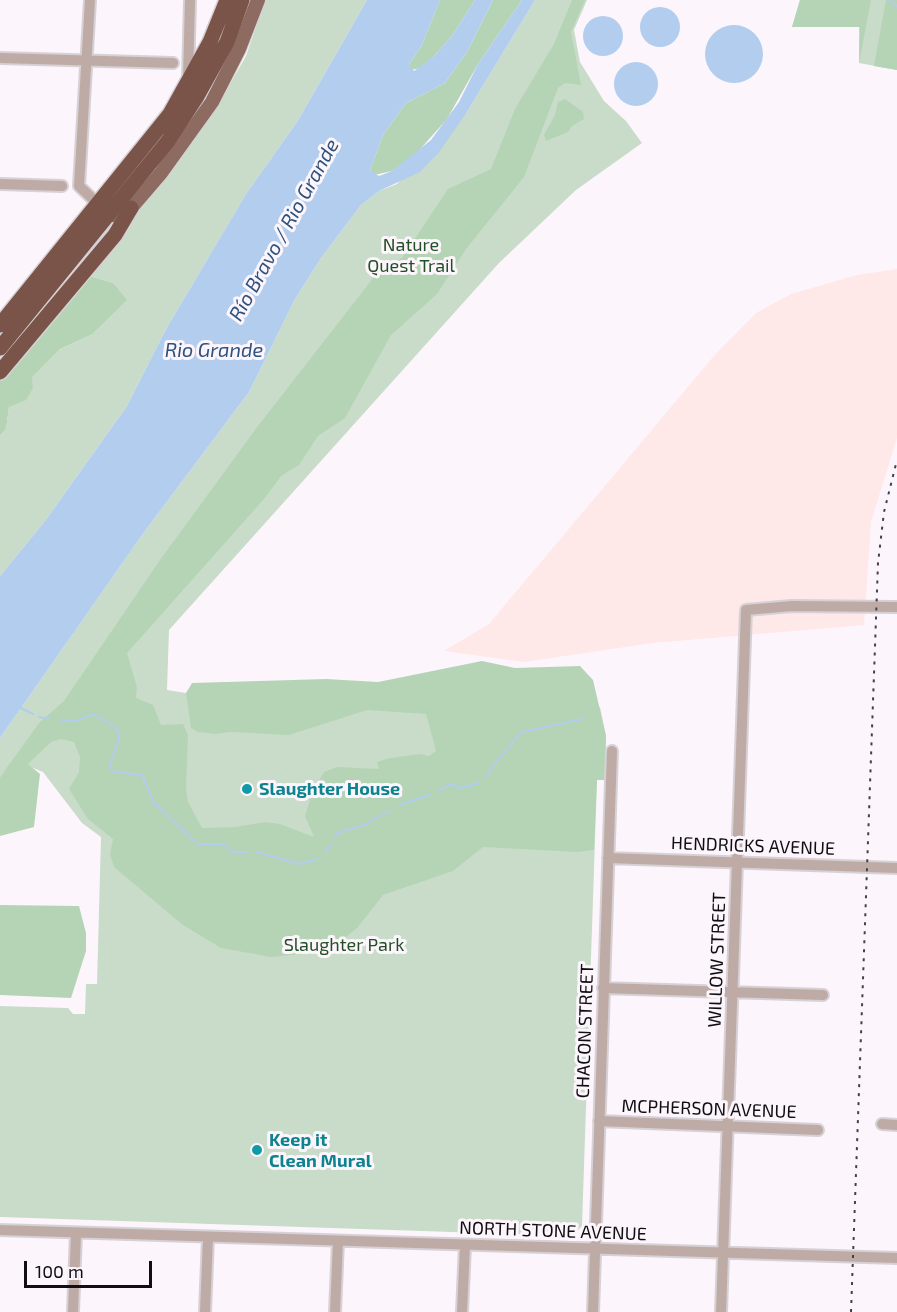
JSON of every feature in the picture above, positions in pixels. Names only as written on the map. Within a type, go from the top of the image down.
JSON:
[{"type":"highway","points":[[0,325],[170,114],[210,42],[227,0]]},
{"type":"highway","points":[[0,348],[168,141],[196,98],[227,42],[242,0]]},
{"type":"highway","points":[[0,372],[115,235],[131,208]]},
{"type":"main road","points":[[98,203],[110,214],[117,216],[131,208],[161,173],[212,102],[239,50],[258,0]]},
{"type":"street","points":[[90,0],[79,186],[98,203]]},
{"type":"street","points":[[188,83],[190,0]]},
{"type":"street","points":[[0,58],[173,63]]},
{"type":"street","points":[[0,184],[62,186]]},
{"type":"street","name":"WILLOW STREET","points":[[721,1312],[746,610],[792,606],[897,607]]},
{"type":"street","name":"CHACON STREET","points":[[592,1312],[612,751]]},
{"type":"street","name":"HENDRICKS AVENUE","points":[[608,858],[897,867]]},
{"type":"street","points":[[603,988],[823,995]]},
{"type":"street","name":"MCPHERSON AVENUE","points":[[599,1121],[818,1130]]},
{"type":"street","points":[[882,1124],[897,1125]]},
{"type":"street","name":"NORTH STONE AVENUE","points":[[0,1230],[897,1258]]},
{"type":"street","points":[[74,1312],[76,1233]]},
{"type":"street","points":[[205,1312],[208,1237]]},
{"type":"street","points":[[335,1312],[338,1241]]},
{"type":"street","points":[[462,1312],[465,1245]]},
{"type":"shaded area","points":[[897,269],[897,438],[871,522],[864,625],[653,643],[524,662],[444,651],[489,624],[713,357],[756,313],[791,294],[857,275]]},
{"type":"green space","points":[[265,0],[367,0],[297,122],[246,194],[166,329],[127,406],[45,521],[0,576],[0,436],[6,429],[9,407],[33,388],[31,377],[60,349],[91,335],[113,283],[90,276],[218,105],[246,56]]},
{"type":"green space","points":[[440,0],[475,0],[452,36],[434,56],[420,68],[411,70],[409,64],[421,47]]},
{"type":"green space","points":[[493,0],[522,0],[478,64],[447,119],[414,156],[392,171],[374,175],[370,170],[383,135],[406,103],[445,83],[467,52]]},
{"type":"green space","name":"Slaughter Park","points":[[535,0],[587,0],[574,30],[580,62],[604,101],[626,121],[642,143],[576,190],[499,263],[169,630],[167,690],[186,693],[600,707],[606,736],[605,780],[597,780],[582,1226],[572,1236],[0,1217],[0,1006],[68,1008],[73,1014],[85,1014],[86,984],[97,984],[101,837],[82,823],[43,772],[14,760],[0,777],[0,738],[142,535],[249,392],[295,299],[321,258],[361,205],[379,191],[397,184],[467,112]]},
{"type":"green space","name":"Nature Quest Trail","points":[[572,0],[585,0],[571,32],[581,85],[565,83],[558,88],[524,177],[466,249],[437,294],[391,335],[345,418],[318,436],[299,465],[281,476],[264,499],[127,653],[137,687],[136,698],[153,705],[161,725],[183,724],[188,735],[186,788],[188,802],[202,828],[236,827],[265,822],[280,824],[314,837],[305,816],[313,790],[324,772],[337,767],[379,769],[377,762],[390,758],[420,754],[429,756],[436,751],[426,714],[367,710],[289,735],[198,732],[191,728],[186,693],[192,683],[326,679],[378,682],[482,661],[515,668],[580,666],[593,680],[606,736],[605,780],[597,780],[594,850],[577,852],[483,847],[453,871],[383,895],[358,927],[329,951],[271,957],[221,948],[183,925],[114,867],[110,854],[113,839],[88,819],[69,789],[79,772],[80,757],[74,742],[61,739],[51,742],[28,764],[40,774],[34,827],[0,836],[0,777],[40,722],[64,701],[160,560],[258,426],[374,277],[402,258],[448,189],[491,169],[515,109],[554,44]]},
{"type":"green space","points":[[800,0],[897,0],[897,70],[859,63],[859,27],[792,27]]},
{"type":"green space","points":[[800,0],[871,0],[859,63],[860,27],[792,27]]},
{"type":"green space","points":[[886,0],[897,0],[897,70],[874,66]]},
{"type":"green space","points":[[565,99],[583,112],[584,119],[572,126],[568,132],[546,141],[544,135],[555,115],[558,102]]},
{"type":"green space","points":[[90,276],[113,283],[127,300],[91,335],[60,349],[32,377],[33,388],[26,400],[9,407],[6,429],[0,436],[0,381]]},
{"type":"green space","points":[[0,905],[79,906],[86,933],[86,951],[71,998],[0,995]]},
{"type":"water","name":"Rio Grande","points":[[367,0],[440,0],[421,47],[409,64],[414,71],[434,56],[452,36],[475,0],[493,0],[467,52],[445,83],[406,103],[383,135],[370,170],[379,176],[392,171],[431,140],[459,102],[478,64],[522,0],[535,0],[467,112],[439,152],[420,172],[379,191],[361,205],[321,258],[295,299],[249,392],[142,535],[0,738],[0,576],[45,521],[127,406],[166,329],[246,194],[297,122]]},
{"type":"water","points":[[660,7],[674,13],[680,27],[674,41],[660,47],[646,41],[640,27],[646,13]]},
{"type":"water","points":[[603,16],[617,22],[623,36],[617,50],[603,56],[589,50],[583,36],[589,22]]},
{"type":"water","points":[[734,25],[745,27],[755,33],[761,43],[763,54],[761,65],[755,75],[745,81],[734,83],[723,81],[713,75],[707,65],[705,54],[707,43],[713,33],[723,27]]},
{"type":"water","points":[[636,62],[652,68],[658,84],[652,100],[636,106],[620,100],[614,84],[620,68]]},
{"type":"waterway","points":[[888,0],[897,6]]},
{"type":"waterway","points":[[19,707],[33,714]]},
{"type":"waterway","points":[[61,720],[76,721],[93,714],[114,726],[119,732],[119,740],[110,763],[111,769],[115,772],[142,775],[154,803],[198,844],[223,844],[233,852],[248,852]]},
{"type":"waterway","points":[[39,717],[49,719]]},
{"type":"waterway","points":[[485,777],[521,732],[583,719]]},
{"type":"waterway","points":[[439,790],[452,784],[461,788],[479,783]]},
{"type":"waterway","points":[[401,805],[431,794]]},
{"type":"waterway","points":[[335,837],[337,833],[364,825],[391,810]]},
{"type":"waterway","points":[[324,853],[331,845]]},
{"type":"waterway","points":[[257,852],[299,864],[317,859]]},
{"type":"railway","points":[[851,1312],[878,563],[884,512],[897,460]]},
{"type":"place","name":"Slaughter House","points":[[247,789]]},
{"type":"place","name":"Keep it Clean Mural","points":[[257,1150]]},
{"type":"water label","name":"Río Bravo / Rio Grande","points":[[284,230]]}]
